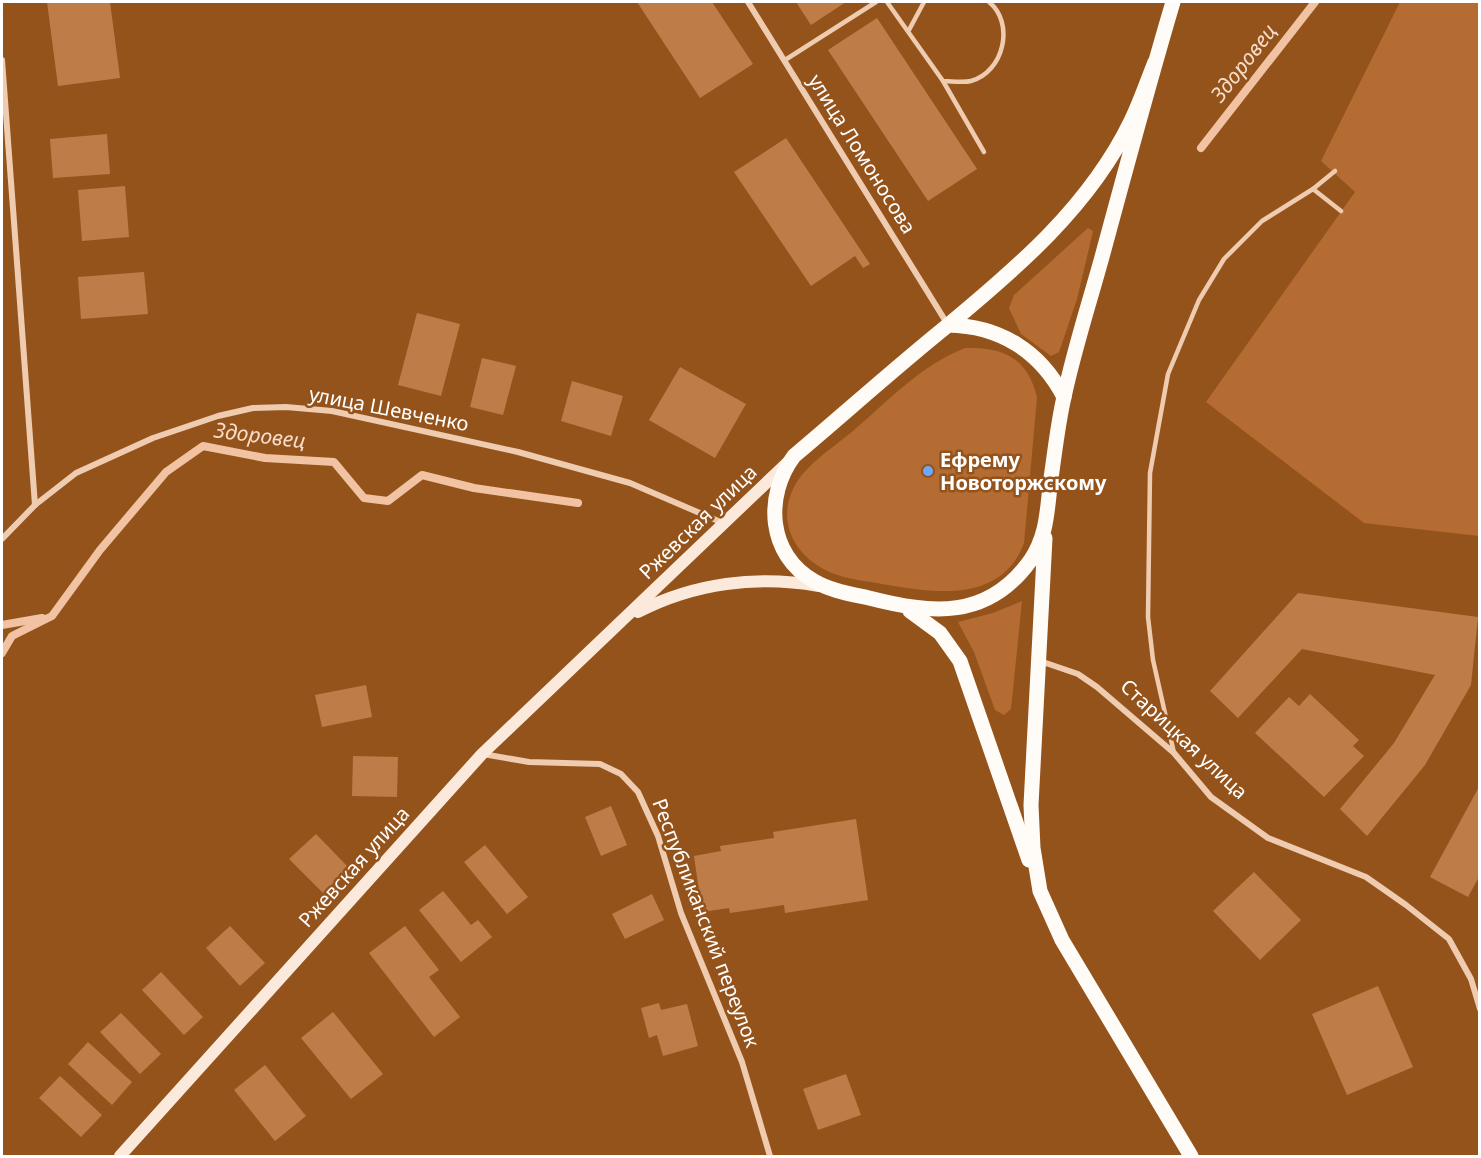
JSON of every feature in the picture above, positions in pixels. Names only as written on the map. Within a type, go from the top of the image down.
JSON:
[{"type":"main road","points":[[1040,891],[1033,848],[1031,805],[1045,532],[1064,397],[1173,2]]},
{"type":"main road","points":[[1045,532],[1023,570],[988,597],[946,610],[902,607],[836,590],[802,572],[785,552],[777,535],[774,515],[776,490],[786,466],[794,456],[1019,266],[1080,198],[1131,122],[1155,62]]},
{"type":"main road","points":[[948,325],[984,328],[1017,343],[1045,367],[1064,397]]},
{"type":"main road","name":"Ржевская улица","points":[[120,1156],[482,754],[794,456]]},
{"type":"main road","name":"Ржевская улица","points":[[629,616],[664,600],[720,584],[778,581],[836,590]]},
{"type":"main road","points":[[902,607],[932,625],[948,642],[960,661],[1040,891],[1062,940],[1191,1156]]},
{"type":"street","name":"улица Ломоносова","points":[[748,2],[948,325]]},
{"type":"street","points":[[2,60],[35,505]]},
{"type":"street","name":"улица Шевченко","points":[[2,539],[35,505],[76,472],[153,438],[218,416],[253,408],[286,407],[332,411],[518,452],[630,483],[723,523]]},
{"type":"street","name":"Старицкая улица","points":[[1039,661],[1078,674],[1097,687],[1174,753],[1211,798],[1268,838],[1365,877],[1449,939],[1471,979],[1479,1009]]},
{"type":"street","name":"Республиканский переулок","points":[[482,754],[529,762],[600,764],[621,774],[638,792],[658,836],[681,913],[742,1062],[770,1156]]},
{"type":"lane","points":[[785,60],[876,2]]},
{"type":"lane","points":[[887,2],[943,81],[984,152]]},
{"type":"lane","points":[[909,30],[924,2]]},
{"type":"lane","points":[[943,81],[972,81],[996,64],[1005,36],[998,8],[989,2]]},
{"type":"lane","points":[[1174,753],[1154,660],[1148,617],[1150,473],[1168,374],[1199,300],[1224,259],[1262,221],[1313,189],[1335,171]]},
{"type":"lane","points":[[1313,189],[1341,211]]},
{"type":"shaded area","points":[[1400,2],[1479,2],[1479,536],[1364,523],[1206,402],[1355,192],[1321,161]]},
{"type":"shaded area","points":[[1088,228],[1093,231],[1077,299],[1059,352],[1051,356],[1021,334],[1009,308],[1014,295]]},
{"type":"shaded area","points":[[965,348],[991,350],[1012,357],[1027,372],[1037,397],[1024,543],[1013,563],[999,576],[983,585],[964,590],[944,591],[923,590],[848,578],[812,562],[794,541],[789,529],[787,516],[789,501],[799,479],[820,457],[919,374]]},
{"type":"shaded area","points":[[1022,601],[1011,709],[1004,715],[995,710],[974,652],[958,622],[993,613]]},
{"type":"building","points":[[47,2],[110,2],[120,78],[58,86]]},
{"type":"building","points":[[637,2],[712,2],[753,64],[700,98]]},
{"type":"building","points":[[796,2],[846,2],[811,25]]},
{"type":"building","points":[[877,18],[977,169],[928,201],[828,50]]},
{"type":"building","points":[[107,134],[110,174],[53,178],[50,139]]},
{"type":"building","points":[[786,138],[870,264],[863,268],[855,256],[811,286],[734,172]]},
{"type":"building","points":[[125,186],[129,237],[82,241],[78,190]]},
{"type":"building","points":[[144,272],[148,314],[81,319],[78,277]]},
{"type":"building","points":[[417,313],[460,324],[441,396],[398,385]]},
{"type":"building","points":[[482,358],[516,366],[503,415],[470,407]]},
{"type":"building","points":[[680,367],[746,404],[715,458],[649,420]]},
{"type":"building","points":[[572,381],[623,396],[611,436],[561,421]]},
{"type":"building","points":[[1298,593],[1478,617],[1471,685],[1425,765],[1367,836],[1340,809],[1394,743],[1435,675],[1302,649],[1238,718],[1210,691]]},
{"type":"building","points":[[366,685],[372,717],[322,727],[315,695]]},
{"type":"building","points":[[1310,694],[1359,740],[1353,746],[1364,756],[1324,797],[1255,733],[1289,697],[1299,706]]},
{"type":"building","points":[[353,756],[398,757],[397,797],[352,796]]},
{"type":"building","points":[[1480,785],[1480,875],[1468,897],[1430,877]]},
{"type":"building","points":[[611,806],[627,845],[601,856],[585,817]]},
{"type":"building","points":[[856,819],[868,900],[785,913],[784,905],[730,913],[729,908],[702,912],[694,856],[721,851],[720,846],[774,838],[773,832]]},
{"type":"building","points":[[316,834],[349,868],[323,893],[289,859]]},
{"type":"building","points":[[485,845],[528,897],[507,914],[464,862]]},
{"type":"building","points":[[1254,872],[1301,920],[1260,960],[1213,911]]},
{"type":"building","points":[[443,891],[471,925],[478,920],[492,937],[461,962],[419,910]]},
{"type":"building","points":[[652,894],[664,920],[625,939],[612,914]]},
{"type":"building","points":[[230,926],[265,963],[240,986],[206,948]]},
{"type":"building","points":[[405,926],[439,970],[429,977],[460,1017],[434,1037],[369,953]]},
{"type":"building","points":[[161,972],[203,1017],[184,1035],[142,990]]},
{"type":"building","points":[[1378,986],[1413,1067],[1347,1095],[1312,1014]]},
{"type":"building","points":[[659,1003],[661,1010],[687,1004],[698,1046],[663,1056],[657,1035],[649,1038],[641,1008]]},
{"type":"building","points":[[333,1012],[383,1074],[351,1099],[301,1038]]},
{"type":"building","points":[[121,1013],[161,1054],[140,1074],[100,1032]]},
{"type":"building","points":[[88,1042],[132,1082],[112,1105],[68,1064]]},
{"type":"building","points":[[265,1065],[306,1116],[275,1141],[234,1090]]},
{"type":"building","points":[[846,1074],[861,1115],[818,1130],[803,1089]]},
{"type":"building","points":[[60,1076],[102,1115],[81,1137],[39,1098]]},
{"type":"waterway","name":"Здоровец","points":[[1201,148],[1315,2]]},
{"type":"waterway","name":"Здоровец","points":[[2,653],[12,636],[52,616],[100,550],[166,472],[203,446],[265,458],[334,462],[364,498],[388,501],[422,475],[474,488],[578,503]]},
{"type":"waterway","points":[[2,625],[42,618]]},
{"type":"place","name":"Ефрему Новоторжскому","points":[[928,471]]}]
